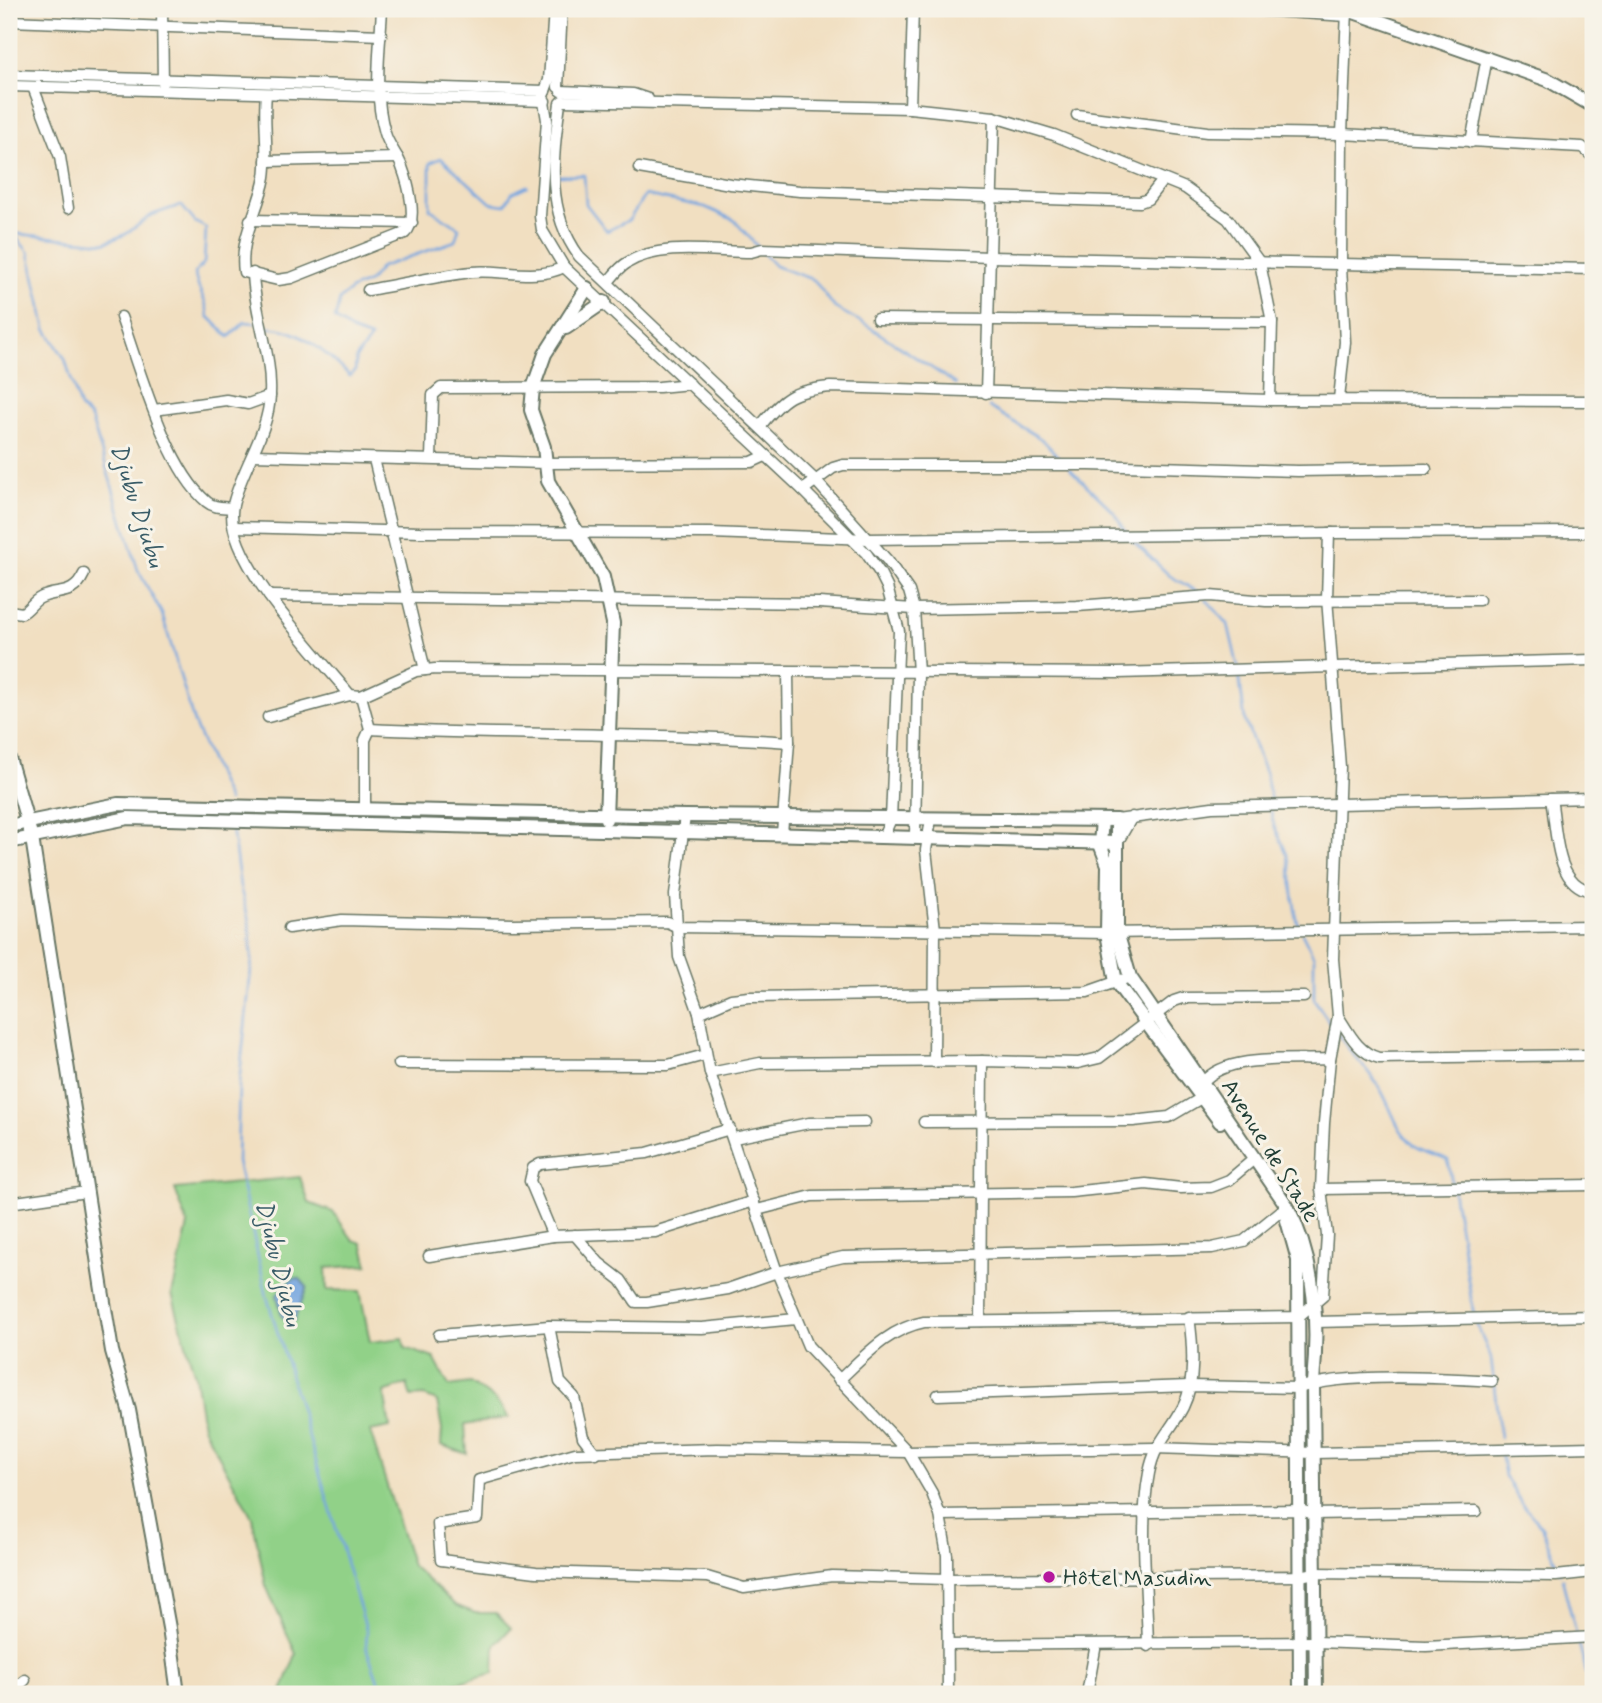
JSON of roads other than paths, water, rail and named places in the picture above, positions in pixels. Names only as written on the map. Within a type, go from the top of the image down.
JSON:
[{"type":"street","points":[[162,9],[162,91]]},
{"type":"street","points":[[266,94],[262,122],[266,161],[263,186],[250,220],[242,253],[244,272],[278,280],[291,278],[405,233],[412,223],[403,168],[385,132],[378,90],[382,9]]},
{"type":"street","points":[[554,9],[554,197],[558,221],[579,256],[761,425],[869,539],[909,590],[915,609],[918,673],[916,818],[935,930],[934,1062]]},
{"type":"street","points":[[562,9],[542,230],[564,267],[803,490],[849,536],[880,573],[899,631],[891,819],[884,835]]},
{"type":"street","points":[[910,108],[913,9]]},
{"type":"street","points":[[1237,9],[1347,11],[1488,57],[1548,80],[1593,106]]},
{"type":"street","points":[[1339,399],[1345,342],[1341,266],[1342,134],[1347,11]]},
{"type":"street","points":[[9,21],[381,36]]},
{"type":"street","points":[[1471,142],[1488,57]]},
{"type":"street","points":[[9,75],[164,78],[378,90],[553,95],[658,103],[910,108],[994,117],[1054,135],[1185,188],[1228,219],[1260,263],[1272,322],[1270,400]]},
{"type":"street","points":[[9,86],[266,94],[378,90]]},
{"type":"street","points":[[33,87],[60,157],[68,208]]},
{"type":"street","points":[[1077,115],[1208,132],[1342,134],[1582,147],[1593,157]]},
{"type":"street","points":[[986,393],[986,318],[994,117]]},
{"type":"street","points":[[266,161],[398,158]]},
{"type":"street","points":[[639,168],[730,184],[800,191],[1140,202],[1148,199],[1163,180]]},
{"type":"street","points":[[250,220],[412,223]]},
{"type":"street","points":[[608,282],[625,264],[639,257],[667,252],[760,250],[1593,270]]},
{"type":"street","points":[[368,290],[469,272],[547,275],[564,267]]},
{"type":"street","points":[[253,273],[270,396],[233,508],[234,527],[245,562],[269,596],[356,695],[369,717],[370,729],[365,740],[365,807]]},
{"type":"street","points":[[587,288],[545,354],[533,388],[531,410],[544,447],[548,481],[574,531],[603,577],[610,600],[614,623],[606,828]]},
{"type":"street","points":[[562,330],[604,302]]},
{"type":"street","points":[[121,317],[154,410],[176,459],[198,492],[214,506],[233,508]]},
{"type":"street","points":[[877,319],[1272,322]]},
{"type":"street","points":[[431,459],[433,395],[436,390],[690,384]]},
{"type":"street","points":[[761,425],[783,399],[814,388],[1270,400],[1593,401]]},
{"type":"street","points":[[154,410],[226,400],[253,403],[270,396]]},
{"type":"street","points":[[253,454],[544,463],[752,462],[765,456]]},
{"type":"street","points":[[374,459],[425,670]]},
{"type":"street","points":[[803,490],[842,464],[1101,465],[1287,471],[1426,469]]},
{"type":"street","points":[[234,527],[849,536],[869,539],[1593,532]]},
{"type":"street","points":[[839,1380],[884,1339],[909,1325],[980,1321],[1298,1317],[1322,1296],[1327,1235],[1321,1189],[1330,1059],[1338,1016],[1334,928],[1339,752],[1327,598],[1329,533]]},
{"type":"street","points":[[9,611],[27,611],[37,599],[73,589],[85,574]]},
{"type":"street","points":[[269,596],[407,600],[610,600],[915,609],[1077,606],[1205,596],[1266,601],[1327,598],[1479,600]]},
{"type":"street","points":[[268,717],[356,695],[425,670],[918,673],[1239,669],[1593,660]]},
{"type":"street","points":[[782,834],[789,742],[788,672]]},
{"type":"street","points":[[370,729],[490,735],[701,736],[789,742]]},
{"type":"street","points":[[9,758],[32,838],[112,1351],[129,1410],[169,1628],[178,1694]]},
{"type":"street","points":[[9,826],[118,804],[365,807],[685,816],[1116,820],[1212,807],[1593,798]]},
{"type":"street","points":[[289,928],[342,920],[513,924],[667,922],[678,927],[1112,932],[1591,926],[1593,895],[1591,891],[1573,882],[1564,870],[1551,799]]},
{"type":"street","points":[[236,821],[237,806]]},
{"type":"street","points":[[685,816],[676,867],[680,957],[699,1013],[710,1073],[777,1272],[808,1346],[908,1452],[932,1493],[940,1515],[949,1579],[948,1694]]},
{"type":"street","points":[[9,842],[128,818],[884,835],[1100,844],[1117,843],[1132,817]]},
{"type":"street","points":[[921,837],[931,819]]},
{"type":"street","points":[[429,1256],[553,1236],[655,1231],[755,1205],[812,1196],[1071,1192],[1146,1184],[1181,1188],[1211,1187],[1229,1180],[1252,1161],[1203,1097],[1153,1020],[1115,982],[1108,865],[1100,844],[1102,820]]},
{"type":"street","name":"Avenue de Stade","points":[[1116,820],[1112,932],[1130,977],[1153,1020],[1203,1082],[1252,1161],[1301,1232],[1317,1341],[1313,1382],[1316,1694]]},
{"type":"street","points":[[699,1013],[731,999],[749,997],[1087,992],[1130,977]]},
{"type":"street","points":[[710,1073],[760,1063],[982,1060],[1078,1063],[1099,1058],[1153,1020],[1174,1001],[1183,998],[1304,997]]},
{"type":"street","points":[[1338,1016],[1356,1043],[1368,1055],[1379,1058],[1593,1055]]},
{"type":"street","points":[[399,1064],[668,1065],[705,1055]]},
{"type":"street","points":[[1203,1097],[1203,1082],[1221,1067],[1232,1064],[1330,1059]]},
{"type":"street","points":[[980,1321],[982,1060]]},
{"type":"street","points":[[924,1122],[1152,1119],[1169,1117],[1203,1097]]},
{"type":"street","points":[[553,1236],[530,1181],[533,1168],[540,1164],[647,1153],[732,1134],[809,1123],[865,1122]]},
{"type":"street","points":[[1321,1189],[1593,1185]]},
{"type":"street","points":[[9,1203],[86,1192]]},
{"type":"street","points":[[575,1235],[599,1263],[621,1280],[636,1302],[728,1289],[777,1272],[843,1257],[1212,1248],[1244,1241],[1285,1208],[1298,1260],[1300,1694]]},
{"type":"street","points":[[1315,1322],[1481,1316],[1593,1316]]},
{"type":"street","points":[[1148,1646],[1148,1477],[1154,1448],[1167,1435],[1184,1405],[1189,1386],[1192,1342],[1189,1317]]},
{"type":"street","points":[[439,1335],[550,1326],[702,1328],[796,1319]]},
{"type":"street","points":[[550,1326],[560,1382],[574,1398],[583,1437],[596,1454]]},
{"type":"street","points":[[938,1395],[1189,1386],[1299,1388],[1313,1382],[1449,1378],[1492,1381]]},
{"type":"street","points":[[1593,1447],[1315,1453],[1154,1448],[908,1452],[717,1449],[575,1453],[479,1480],[477,1518],[438,1524],[441,1560],[536,1572],[707,1577],[744,1588],[832,1576],[949,1579],[1300,1576],[1315,1573],[1556,1576],[1593,1572]]},
{"type":"street","points":[[940,1515],[1300,1510],[1314,1514],[1476,1511]]},
{"type":"street","points":[[948,1645],[1148,1646],[1316,1642],[1426,1646],[1593,1637]]},
{"type":"street","points":[[1087,1694],[1096,1644]]},
{"type":"street","points":[[9,1693],[25,1680]]},
{"type":"water","points":[[295,1278],[300,1279],[307,1287],[294,1321],[282,1317],[277,1295],[284,1285]]},
{"type":"waterway","points":[[265,328],[277,328],[300,336],[350,376],[355,371],[356,358],[371,338],[356,333],[335,319],[340,299],[352,289],[369,282],[381,267],[455,241],[459,228],[430,209],[430,163],[441,158],[491,203],[505,205],[512,193],[527,186]]},
{"type":"waterway","points":[[558,176],[584,175],[586,204],[607,231],[629,220],[645,195],[705,207],[734,220],[758,247]]},
{"type":"waterway","points":[[10,233],[104,243],[126,234],[152,215],[181,205],[195,222],[206,228],[204,263],[195,273],[208,316],[229,337],[245,322],[256,323]]},
{"type":"waterway","name":"Djubu Djubu","points":[[9,228],[29,253],[46,329],[65,359],[80,408],[91,418],[138,570],[162,614],[194,723],[228,801]]},
{"type":"waterway","points":[[762,252],[775,266],[814,280],[835,308],[865,324],[956,384]]},
{"type":"waterway","points":[[989,407],[1043,440],[1064,463]]},
{"type":"waterway","points":[[1069,468],[1114,512],[1127,533]]},
{"type":"waterway","points":[[1131,539],[1170,576],[1202,594]]},
{"type":"waterway","points":[[1206,599],[1228,624],[1238,667]]},
{"type":"waterway","points":[[1239,674],[1245,721],[1266,775],[1271,802]]},
{"type":"waterway","points":[[1271,809],[1273,823],[1289,861],[1299,927]]},
{"type":"waterway","name":"Djubu Djubu","points":[[232,828],[240,887],[249,921],[252,960],[239,1084],[237,1162],[267,1297],[367,1632],[366,1647],[383,1694]]},
{"type":"waterway","points":[[1302,933],[1314,957],[1314,999],[1332,1026]]},
{"type":"waterway","points":[[1338,1034],[1380,1089],[1407,1138],[1418,1147],[1448,1160],[1474,1316]]},
{"type":"waterway","points":[[1476,1323],[1491,1358],[1500,1438]]},
{"type":"waterway","points":[[1501,1452],[1505,1476],[1521,1503],[1541,1526],[1560,1573]]},
{"type":"waterway","points":[[1562,1579],[1592,1694]]},
{"type":"place","name":"Hôtel Masudin","points":[[1049,1577]]}]
